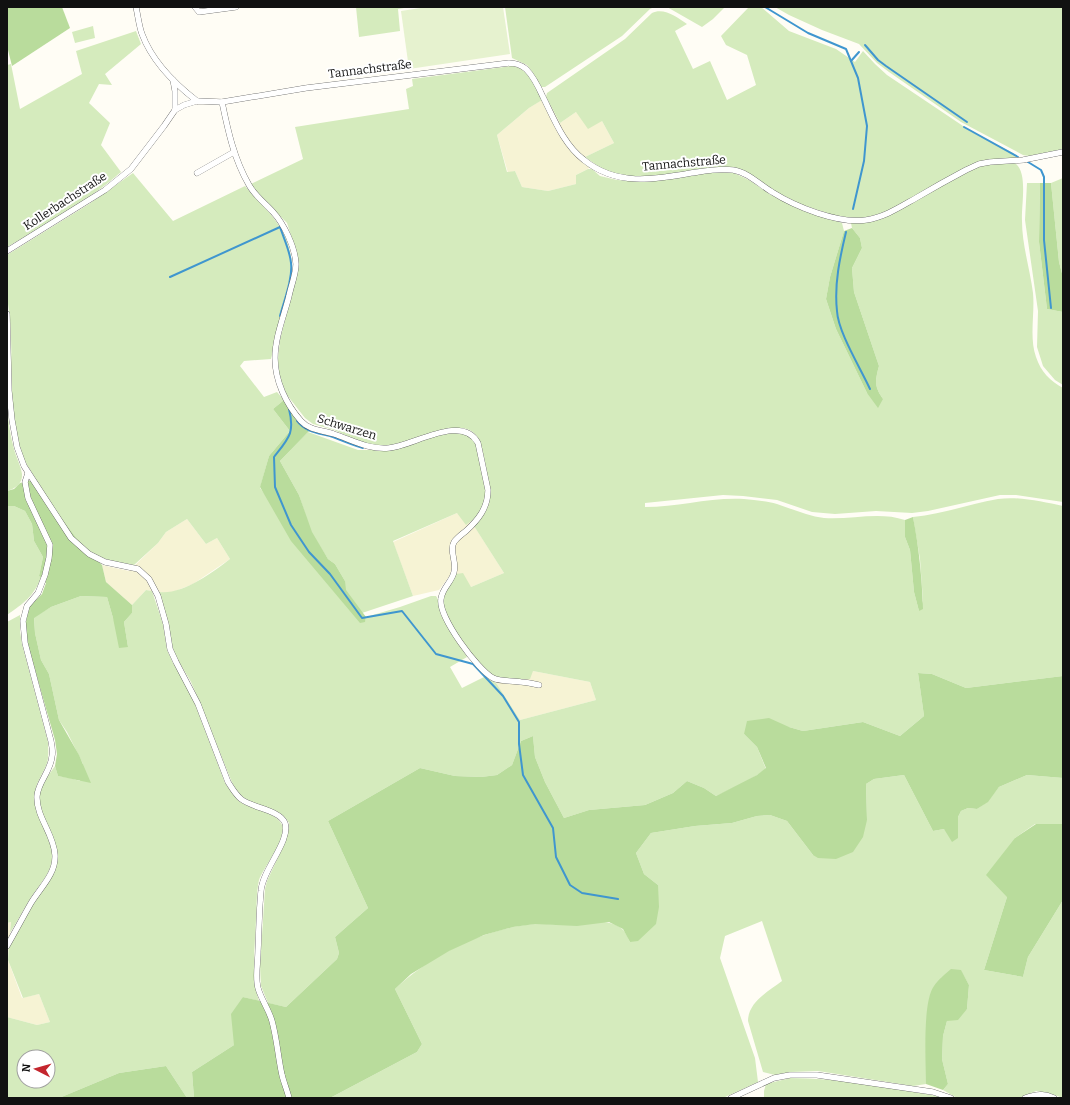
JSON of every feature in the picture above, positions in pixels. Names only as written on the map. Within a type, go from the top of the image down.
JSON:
[{"type":"street","points":[[136,7],[141,31],[149,50],[173,80],[197,101]]},
{"type":"street","points":[[195,7],[199,12],[236,7]]},
{"type":"street","name":"Tannachstraße","points":[[175,110],[184,104],[197,101],[222,102],[314,87],[515,63],[525,68],[533,78],[557,126],[573,151],[594,168],[604,173],[619,178],[647,179],[708,170],[734,170],[742,172],[773,193],[799,206],[833,218],[850,220],[866,220],[888,213],[979,164],[1023,160],[1063,152]]},
{"type":"street","points":[[173,80],[175,91],[175,110]]},
{"type":"street","points":[[197,173],[234,152],[222,102]]},
{"type":"street","name":"Kollerbachstraße","points":[[7,251],[105,190],[131,169],[175,110]]},
{"type":"street","name":"Schwarzen","points":[[234,152],[249,185],[274,212],[286,229],[296,264],[277,340],[275,358],[277,377],[284,395],[302,422],[311,429],[333,433],[374,448],[390,448],[443,432],[455,430],[464,431],[475,437],[478,443],[488,490],[488,498],[481,515],[454,542],[452,549],[454,571],[453,576],[442,591],[440,600],[441,608],[460,642],[487,674],[494,679],[522,682],[539,686]]},
{"type":"street","points":[[7,314],[9,391],[12,420],[17,447],[24,466],[71,538],[89,554],[105,562],[138,569],[148,579],[158,596],[166,624],[168,638],[176,662],[198,704],[228,782],[234,792],[241,799],[251,805],[271,811],[280,817],[285,825],[286,832],[267,870],[261,889],[258,987],[271,1018],[282,1076],[289,1098]]},
{"type":"street","points":[[7,946],[50,874],[54,865],[55,855],[53,845],[37,805],[37,794],[40,784],[52,757],[51,741],[23,631],[23,621],[27,606],[38,593],[45,575],[50,545],[28,498],[24,482],[28,473]]},
{"type":"street","points":[[731,1098],[774,1078],[790,1075],[817,1075],[912,1088],[933,1092],[951,1098]]},
{"type":"street","points":[[1025,1098],[1037,1094],[1048,1095],[1054,1098]]},
{"type":"shaded area","points":[[546,97],[560,123],[576,112],[602,121],[614,143],[585,157],[593,163],[588,169],[576,175],[576,184],[548,191],[522,187],[515,171],[508,173],[497,135],[529,108]]},
{"type":"shaded area","points":[[457,513],[471,521],[504,573],[471,587],[451,574],[439,590],[413,596],[393,542]]},
{"type":"shaded area","points":[[187,519],[206,544],[217,538],[230,559],[193,584],[173,592],[163,593],[146,590],[132,605],[106,582],[102,565],[129,571],[158,543],[166,532]]},
{"type":"shaded area","points":[[533,671],[590,682],[596,700],[520,720],[497,686],[495,677]]},
{"type":"shaded area","points":[[11,922],[8,960],[22,998],[39,994],[50,1022],[37,1025],[7,1017],[7,923]]},
{"type":"green space","points":[[7,7],[62,7],[70,28],[12,66],[7,46]]},
{"type":"green space","points":[[356,7],[410,7],[398,9],[400,31],[359,37]]},
{"type":"green space","points":[[427,7],[503,7],[510,54],[409,69],[401,11]]},
{"type":"green space","points":[[505,7],[654,7],[650,9],[622,36],[545,87],[541,87],[527,65],[512,58]]},
{"type":"green space","points":[[667,7],[725,7],[702,27]]},
{"type":"green space","points":[[749,7],[761,7],[789,31],[836,49],[855,62],[863,51],[887,75],[972,132],[1013,153],[1017,156],[1017,158],[990,160],[888,211],[865,218],[852,218],[833,215],[800,204],[774,191],[742,170],[647,177],[619,176],[605,171],[585,157],[614,143],[602,121],[588,129],[576,112],[560,123],[546,97],[547,93],[625,39],[652,13],[661,11],[671,14],[687,24],[675,31],[693,69],[710,61],[727,100],[756,85],[747,55],[726,45],[721,36]]},
{"type":"green space","points":[[775,7],[1063,7],[1063,149],[1029,156],[1023,155],[961,122],[877,63],[859,44],[822,30]]},
{"type":"green space","points":[[93,26],[95,38],[75,43],[72,32]]},
{"type":"green space","points":[[136,31],[141,44],[105,74],[112,85],[99,84],[89,103],[110,123],[101,145],[121,172],[80,203],[7,247],[7,65],[11,64],[20,109],[82,74],[76,51]]},
{"type":"green space","points":[[512,66],[523,70],[531,78],[542,100],[529,108],[497,135],[507,172],[515,171],[522,187],[548,191],[576,184],[576,175],[588,169],[592,169],[600,176],[617,180],[647,182],[709,172],[734,173],[749,180],[771,195],[798,208],[842,223],[844,231],[830,277],[826,299],[836,329],[867,393],[883,399],[876,383],[879,366],[854,292],[852,268],[862,248],[860,238],[852,228],[851,223],[867,222],[980,166],[1004,162],[1016,164],[1020,169],[1023,182],[1022,230],[1033,293],[1034,349],[1043,372],[1063,388],[1063,502],[1016,495],[1000,495],[928,511],[912,513],[876,511],[835,514],[812,512],[777,500],[723,495],[645,503],[645,507],[657,507],[719,499],[744,499],[773,503],[806,514],[824,518],[885,516],[905,520],[905,537],[910,550],[914,592],[919,611],[923,601],[920,559],[913,517],[935,514],[1006,498],[1031,500],[1063,506],[1063,676],[966,688],[932,674],[918,673],[924,716],[900,736],[863,722],[803,731],[789,727],[744,734],[757,747],[766,769],[716,796],[704,788],[687,781],[673,793],[645,805],[589,810],[564,818],[545,782],[535,757],[533,736],[521,741],[512,765],[497,775],[481,777],[455,776],[420,768],[328,821],[368,908],[335,937],[339,953],[337,959],[286,1007],[268,1003],[261,986],[260,967],[265,889],[288,832],[289,823],[280,813],[248,800],[234,787],[191,682],[173,649],[168,623],[159,592],[168,592],[187,587],[230,559],[217,538],[206,544],[187,519],[166,532],[158,543],[134,565],[112,561],[96,555],[75,538],[68,530],[22,456],[16,432],[13,404],[11,327],[6,292],[7,255],[89,204],[133,173],[173,221],[245,186],[272,216],[285,236],[289,247],[292,275],[271,359],[244,361],[240,366],[264,397],[277,392],[284,400],[273,409],[290,431],[269,456],[260,488],[365,621],[366,617],[431,596],[436,596],[441,615],[467,657],[450,667],[462,688],[486,676],[496,683],[520,720],[596,700],[590,682],[533,671],[530,679],[505,679],[493,676],[487,672],[474,657],[449,620],[443,603],[443,598],[450,582],[456,574],[463,573],[471,587],[504,573],[474,526],[488,506],[490,490],[483,451],[478,438],[473,432],[468,429],[455,428],[389,446],[365,444],[334,430],[313,424],[305,418],[287,395],[279,376],[278,358],[280,340],[296,276],[294,245],[287,223],[257,193],[251,184],[303,159],[295,127],[409,109],[406,89],[413,86],[412,79]]},
{"type":"green space","points":[[1063,178],[1063,277],[1059,262],[1051,183]]},
{"type":"green space","points":[[1027,183],[1040,183],[1039,242],[1047,309],[1063,312],[1063,385],[1055,380],[1043,366],[1037,347],[1038,311],[1025,220]]},
{"type":"green space","points":[[1040,183],[1051,183],[1059,262],[1063,277],[1063,312],[1047,309],[1039,242]]},
{"type":"green space","points":[[852,228],[860,238],[862,248],[852,268],[854,292],[879,366],[876,383],[883,399],[878,408],[867,393],[836,329],[826,299],[830,277],[844,231]]},
{"type":"green space","points":[[284,400],[310,430],[280,461],[299,495],[312,532],[328,559],[335,564],[345,581],[346,590],[366,617],[365,622],[360,623],[291,541],[260,487],[269,456],[290,431],[273,409]]},
{"type":"green space","points":[[7,405],[11,438],[21,468],[22,477],[18,485],[7,491]]},
{"type":"green space","points":[[308,432],[358,450],[373,450],[455,432],[469,435],[477,444],[486,490],[484,507],[472,522],[471,521],[466,525],[457,513],[393,541],[413,596],[362,613],[345,590],[345,581],[335,564],[328,559],[311,532],[299,495],[280,461]]},
{"type":"green space","points":[[36,479],[76,538],[102,565],[106,582],[132,605],[132,613],[124,622],[128,647],[119,648],[107,597],[81,596],[51,607],[34,618],[35,633],[41,660],[49,674],[59,720],[79,755],[91,783],[58,776],[55,766],[57,754],[55,740],[27,642],[26,622],[29,607],[42,594],[46,583],[39,576],[43,557],[34,541],[32,524],[25,511],[14,506],[7,506],[7,491],[14,489],[20,483]]},
{"type":"green space","points":[[7,506],[14,506],[25,511],[32,524],[34,541],[43,557],[39,576],[41,578],[35,590],[23,603],[7,615]]},
{"type":"green space","points":[[913,517],[919,552],[922,586],[923,609],[919,611],[914,592],[910,550],[905,537],[905,520]]},
{"type":"green space","points":[[146,590],[152,591],[163,624],[167,650],[195,704],[225,783],[240,802],[270,814],[282,825],[283,831],[281,838],[259,880],[258,885],[254,971],[259,1001],[243,997],[234,1045],[192,1072],[194,1098],[187,1098],[166,1066],[119,1073],[59,1098],[7,1098],[7,1017],[37,1025],[50,1022],[39,994],[23,998],[8,960],[9,944],[56,866],[48,830],[39,804],[39,795],[42,784],[55,766],[58,776],[80,781],[83,764],[67,732],[59,720],[49,674],[41,660],[35,633],[34,617],[51,607],[81,596],[107,597],[113,618],[128,647],[124,622],[132,613],[132,605]]},
{"type":"green space","points":[[20,615],[22,644],[48,742],[47,763],[36,786],[35,801],[51,847],[52,862],[43,881],[30,899],[10,933],[11,922],[7,923],[7,622]]},
{"type":"green space","points":[[918,673],[932,674],[966,688],[1063,676],[1063,778],[1027,775],[999,787],[988,802],[977,809],[968,808],[961,811],[958,817],[958,838],[952,842],[944,829],[933,831],[904,775],[874,779],[866,784],[867,820],[863,837],[853,852],[836,859],[818,858],[813,855],[787,821],[770,815],[757,816],[732,823],[695,826],[651,833],[636,853],[644,874],[658,885],[659,907],[656,924],[638,941],[630,942],[623,929],[609,922],[577,926],[535,924],[513,927],[484,935],[449,951],[411,974],[395,989],[422,1044],[417,1052],[330,1098],[194,1098],[192,1072],[234,1045],[231,1014],[243,997],[286,1007],[337,959],[339,953],[335,937],[368,908],[328,821],[420,768],[455,776],[481,777],[497,775],[512,765],[521,741],[533,736],[535,757],[545,782],[564,818],[589,810],[645,805],[673,793],[687,781],[704,788],[716,796],[757,775],[766,768],[757,747],[744,734],[747,721],[769,718],[789,727],[803,731],[863,722],[900,736],[924,716]]},
{"type":"green space","points":[[904,775],[933,831],[944,829],[958,838],[958,817],[961,811],[968,808],[977,809],[987,802],[999,787],[1027,775],[1063,778],[1063,824],[1035,824],[1015,838],[1007,897],[984,970],[1023,977],[1028,957],[1063,900],[1063,1098],[1049,1093],[1036,1091],[1020,1098],[957,1098],[943,1090],[948,1084],[942,1059],[943,1036],[947,1021],[967,1009],[969,985],[961,971],[926,1027],[926,1084],[913,1086],[818,1071],[791,1072],[775,1075],[763,1072],[748,1021],[749,1014],[751,1008],[760,998],[782,981],[762,921],[725,936],[720,958],[755,1058],[758,1082],[723,1098],[330,1098],[417,1052],[422,1044],[395,989],[425,965],[458,946],[495,931],[514,927],[533,924],[566,925],[587,922],[603,922],[616,925],[625,932],[630,942],[658,885],[644,874],[636,853],[651,833],[695,826],[732,823],[757,816],[770,815],[787,821],[813,855],[867,820],[866,784],[874,779]]},
{"type":"green space","points":[[1036,824],[1063,824],[1063,900],[1028,957],[1023,977],[984,970],[1007,897],[986,875],[1015,838]]},
{"type":"green space","points":[[951,969],[961,970],[969,985],[967,1009],[958,1020],[947,1021],[943,1036],[942,1059],[948,1084],[943,1090],[926,1084],[926,1019],[930,994],[934,986]]},
{"type":"green space","points":[[166,1066],[187,1098],[59,1098],[119,1073]]},
{"type":"green space","points":[[790,1078],[808,1078],[861,1084],[943,1098],[764,1098],[766,1084]]},
{"type":"waterway","points":[[765,7],[808,33],[846,49],[858,78],[867,126],[864,161],[853,209]]},
{"type":"waterway","points":[[865,45],[878,60],[967,122]]},
{"type":"waterway","points":[[851,61],[859,52]]},
{"type":"waterway","points":[[964,127],[1018,157]]},
{"type":"waterway","points":[[1028,162],[1041,170],[1044,177],[1044,240],[1051,308]]},
{"type":"waterway","points":[[170,277],[280,227],[287,245],[291,263],[291,276],[280,316]]},
{"type":"waterway","points":[[846,232],[836,291],[838,320],[850,350],[870,389]]},
{"type":"waterway","points":[[289,409],[291,417],[291,430],[284,445],[274,457],[275,487],[291,525],[309,552],[330,574],[362,618],[402,611],[436,654],[473,664],[503,696],[519,722],[519,744],[523,775],[553,828],[556,857],[570,885],[582,893],[618,899]]},
{"type":"waterway","points":[[297,421],[309,430],[363,448]]}]
